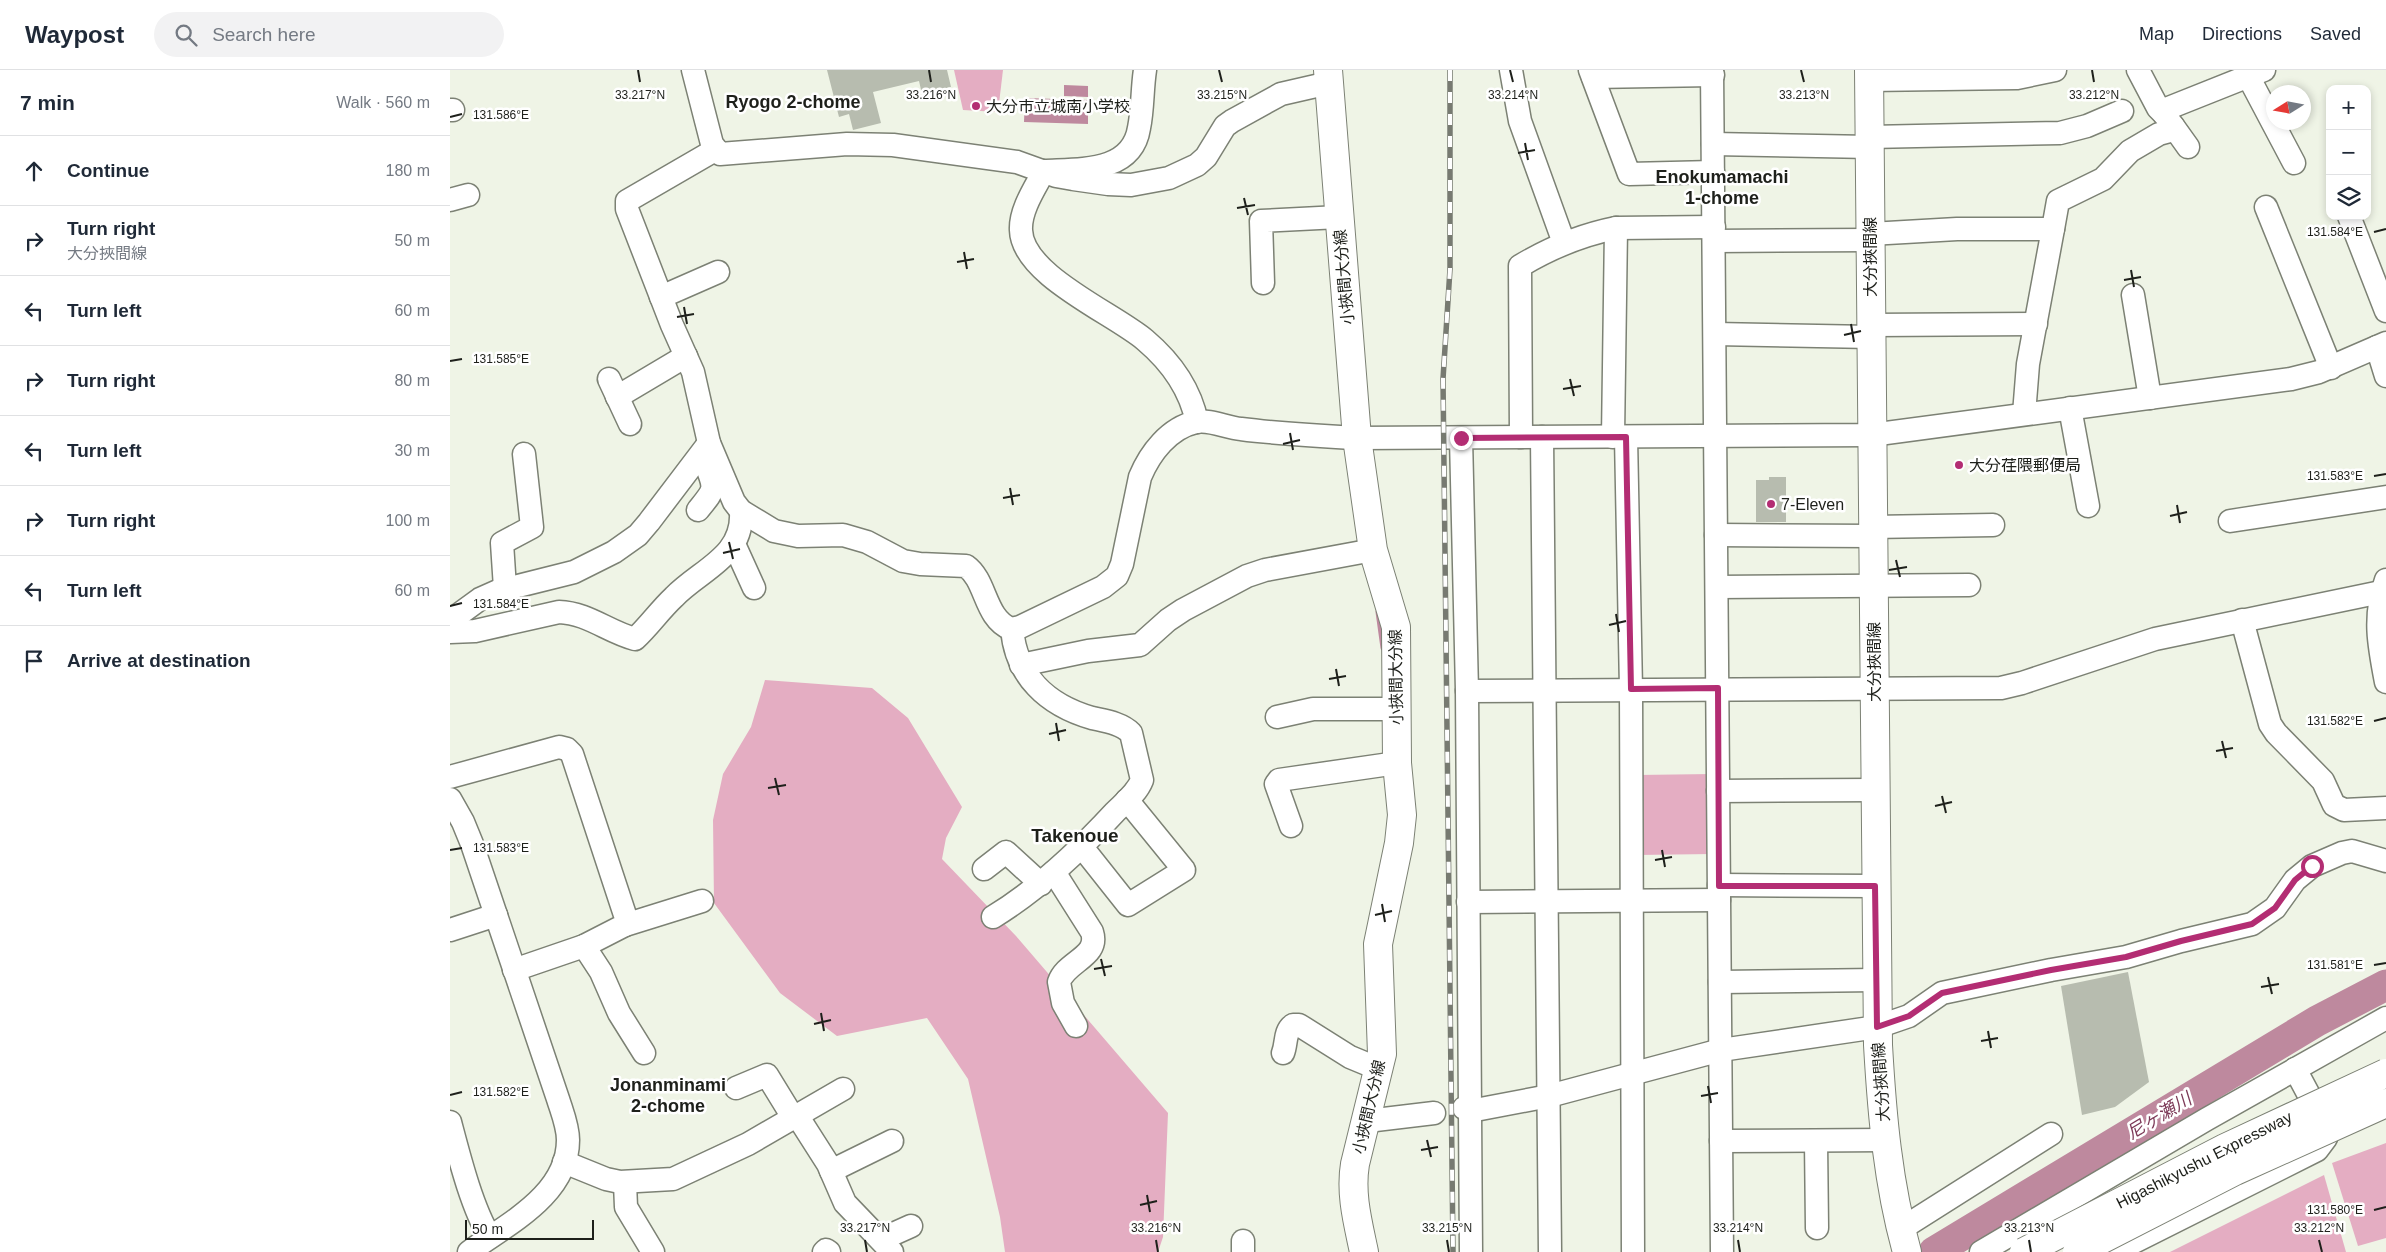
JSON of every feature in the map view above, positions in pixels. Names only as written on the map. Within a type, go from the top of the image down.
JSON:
[{"type":"main road","name":"大分挾間線","points":[[1869,75],[1877,1027],[1885,1140],[1900,1244]]},
{"type":"main road","name":"小挾間大分線","points":[[1328,77],[1357,438],[1374,550],[1396,626],[1397,763],[1401,828],[1378,944],[1377,970],[1382,1037],[1379,1069],[1355,1164],[1353,1183],[1355,1209],[1364,1252]]},
{"type":"main road","name":"Higashikyushu Expressway","points":[[2024,1252],[2225,1148],[2386,1073]]},
{"type":"main road","name":"Higashikyushu Expressway","points":[[2077,1252],[2235,1171],[2386,1103]]},
{"type":"street","points":[[693,70],[715,150],[720,154],[728,155],[847,144],[886,144],[1017,162],[1056,176],[1108,184],[1131,185],[1169,178],[1185,172],[1206,157],[1225,126],[1232,121],[1281,94],[1328,77]]},
{"type":"street","points":[[1044,171],[1093,167],[1117,162],[1123,158],[1134,144],[1139,128],[1145,70]]},
{"type":"street","points":[[1511,70],[1520,122],[1564,243]]},
{"type":"street","points":[[1869,75],[2017,78],[2055,70]]},
{"type":"street","points":[[2138,70],[2158,108],[2188,147]]},
{"type":"street","points":[[1713,172],[1629,174],[1592,74],[1712,72],[1715,334],[1722,1252]]},
{"type":"street","points":[[2024,414],[2028,364],[2058,201],[2103,179],[2130,151],[2158,134],[2170,130],[2166,109],[2256,73],[2294,162]]},
{"type":"street","points":[[1713,144],[1870,142],[2060,133],[2087,126],[2122,111]]},
{"type":"street","points":[[698,510],[714,491],[714,486],[705,448],[696,383],[626,209],[627,201],[715,150]]},
{"type":"street","points":[[1044,171],[1022,220],[1021,236],[1026,250],[1049,275],[1135,332],[1161,355],[1188,392],[1197,422]]},
{"type":"street","points":[[2266,207],[2330,368]]},
{"type":"street","points":[[1263,283],[1261,221],[1339,217]]},
{"type":"street","points":[[2351,220],[2386,312]]},
{"type":"street","points":[[1616,228],[1619,437],[1631,689],[1633,1252]]},
{"type":"street","points":[[1550,1252],[1546,690],[1532,437],[1518,271],[1520,266],[1564,243],[1616,228],[1714,234],[1870,237],[1957,229],[2053,230]]},
{"type":"street","points":[[661,298],[718,272]]},
{"type":"street","points":[[2134,295],[2150,398]]},
{"type":"street","points":[[1715,334],[1871,331],[2036,324]]},
{"type":"street","points":[[705,448],[734,502],[741,511],[774,531],[798,536],[843,536],[867,542],[903,562],[966,566],[973,573],[991,610],[1006,627],[1012,628],[1020,627],[1095,591],[1117,576],[1122,564],[1144,468],[1156,449],[1170,435],[1179,429],[1197,422],[1291,435],[1357,438],[1871,435],[2291,379],[2330,368],[2381,345],[2386,376]]},
{"type":"street","points":[[630,424],[613,388],[686,356]]},
{"type":"street","points":[[2070,408],[2088,506]]},
{"type":"street","points":[[1461,438],[1467,690],[1467,1110],[1471,1252]]},
{"type":"street","points":[[450,621],[480,600],[506,588],[545,581],[574,572],[628,543],[649,522],[705,448]]},
{"type":"street","points":[[506,588],[502,543],[532,528],[524,454]]},
{"type":"street","points":[[2230,521],[2386,497]]},
{"type":"street","points":[[450,632],[475,630],[559,612],[570,612],[584,616],[635,640],[674,596],[717,563],[734,544],[742,523],[741,511]]},
{"type":"street","points":[[1716,535],[1872,531],[1993,525]]},
{"type":"street","points":[[734,544],[754,588]]},
{"type":"street","points":[[1021,665],[1088,651],[1140,645],[1168,620],[1183,610],[1247,576],[1265,570],[1374,550]]},
{"type":"street","points":[[1717,587],[1969,585]]},
{"type":"street","points":[[1467,690],[2001,688],[2022,683],[2155,639],[2384,586],[2377,614],[2377,632],[2386,682]]},
{"type":"street","points":[[2242,620],[2267,715],[2276,732],[2323,782],[2334,805],[2344,810],[2386,808]]},
{"type":"street","points":[[992,917],[1025,896],[1082,847],[1127,800],[1142,780],[1131,733],[1122,726],[1074,711],[1053,700],[1037,688],[1021,665],[1014,648],[1012,628]]},
{"type":"street","points":[[1276,717],[1319,709],[1397,709]]},
{"type":"street","points":[[450,777],[559,747],[570,751],[626,918],[625,925]]},
{"type":"street","points":[[1290,826],[1276,784],[1279,780],[1397,763]]},
{"type":"street","points":[[1718,792],[1874,790]]},
{"type":"street","points":[[450,799],[468,832],[566,1127],[568,1141],[564,1162],[558,1176],[543,1197],[527,1212],[469,1252]]},
{"type":"street","points":[[1082,847],[1128,905],[1184,870],[1127,800]]},
{"type":"street","points":[[1467,1110],[1549,1096],[1720,1050],[1877,1027],[1909,1016],[1942,993],[2051,970],[2126,957],[2181,941],[2252,924],[2275,908],[2295,880],[2312,866],[2342,853],[2352,851],[2386,861]]},
{"type":"street","points":[[984,869],[1006,852],[1048,878],[1092,932],[1094,939],[1089,951],[1068,968],[1059,982],[1063,1003],[1076,1026]]},
{"type":"street","points":[[1468,902],[1632,901],[1719,893],[1875,886]]},
{"type":"street","points":[[514,970],[584,946],[625,925],[702,901]]},
{"type":"street","points":[[450,930],[496,915]]},
{"type":"street","points":[[584,946],[601,972],[619,1013],[644,1053]]},
{"type":"street","points":[[1720,982],[1876,980]]},
{"type":"street","points":[[1981,1252],[2386,1018]]},
{"type":"street","points":[[1283,1054],[1286,1045],[1286,1033],[1293,1024],[1299,1025],[1350,1057],[1379,1069]]},
{"type":"street","points":[[2114,1252],[2317,1150],[2326,1138],[2326,1128],[2295,1069]]},
{"type":"street","points":[[736,1088],[767,1075],[830,1171],[845,1203],[887,1246],[911,1226]]},
{"type":"street","points":[[564,1162],[606,1179],[625,1183],[673,1179],[796,1118],[843,1089]]},
{"type":"street","points":[[1367,1121],[1434,1113]]},
{"type":"street","points":[[450,1122],[473,1197],[484,1228],[490,1237]]},
{"type":"street","points":[[1900,1244],[2050,1134]]},
{"type":"street","points":[[1721,1141],[1885,1140]]},
{"type":"street","points":[[830,1171],[892,1141]]},
{"type":"street","points":[[1816,1141],[1817,1228]]},
{"type":"street","points":[[625,1183],[626,1208],[653,1252]]},
{"type":"street","points":[[824,1252],[826,1250],[829,1252]]},
{"type":"shaded area","points":[[954,70],[1003,70],[998,112],[963,110]]},
{"type":"shaded area","points":[[1064,85],[1088,86],[1088,97],[1064,96]]},
{"type":"shaded area","points":[[1025,98],[1088,100],[1088,124],[1024,122]]},
{"type":"shaded area","points":[[765,680],[872,688],[908,718],[962,807],[946,838],[942,859],[1016,936],[1168,1113],[1163,1237],[1158,1252],[1005,1252],[1000,1217],[968,1079],[927,1018],[837,1036],[780,993],[714,903],[713,820],[723,774],[751,727]]},
{"type":"shaded area","points":[[1712,774],[1713,854],[1637,855],[1637,775]]},
{"type":"shaded area","points":[[2386,1143],[2386,1238],[2358,1246],[2332,1163]]},
{"type":"shaded area","points":[[2324,1175],[2346,1252],[2170,1252]]},
{"type":"building","points":[[827,70],[947,70],[951,87],[922,94],[919,81],[873,92],[881,123],[853,130],[849,114],[839,117]]},
{"type":"building","name":"7-Eleven","points":[[1769,477],[1786,477],[1786,522],[1756,522],[1756,480],[1769,480]]},
{"type":"building","points":[[2128,972],[2149,1082],[2115,1107],[2082,1115],[2061,986]]},
{"type":"waterway","points":[[1378,612],[1383,648]]},
{"type":"waterway","name":"尼ヶ瀬川","points":[[1934,1252],[2317,1021],[2386,985]]},
{"type":"railway","points":[[1450,70],[1450,269],[1443,379],[1453,1252]]},
{"type":"place","name":"大分市立城南小学校","points":[[976,106]]},
{"type":"place","name":"大分荏隈郵便局","points":[[1959,465]]},
{"type":"place","name":"7-Eleven","points":[[1771,504]]},
{"type":"district","name":"Ryogo 2-chome","points":[[793,102]]},
{"type":"district","name":"Enokumamachi 1-chome","points":[[1722,187]]},
{"type":"district","name":"Takenoue","points":[[1075,835]]},
{"type":"district","name":"Jonanminami 2-chome","points":[[668,1095]]},
{"type":"route","points":[[1461,438],[1626,437],[1631,689],[1718,688],[1719,886],[1875,886],[1877,1027],[1909,1016],[1942,993],[1964,987],[2126,957],[2181,941],[2252,924],[2261,920],[2275,908],[2295,880],[2312,866]]}]
